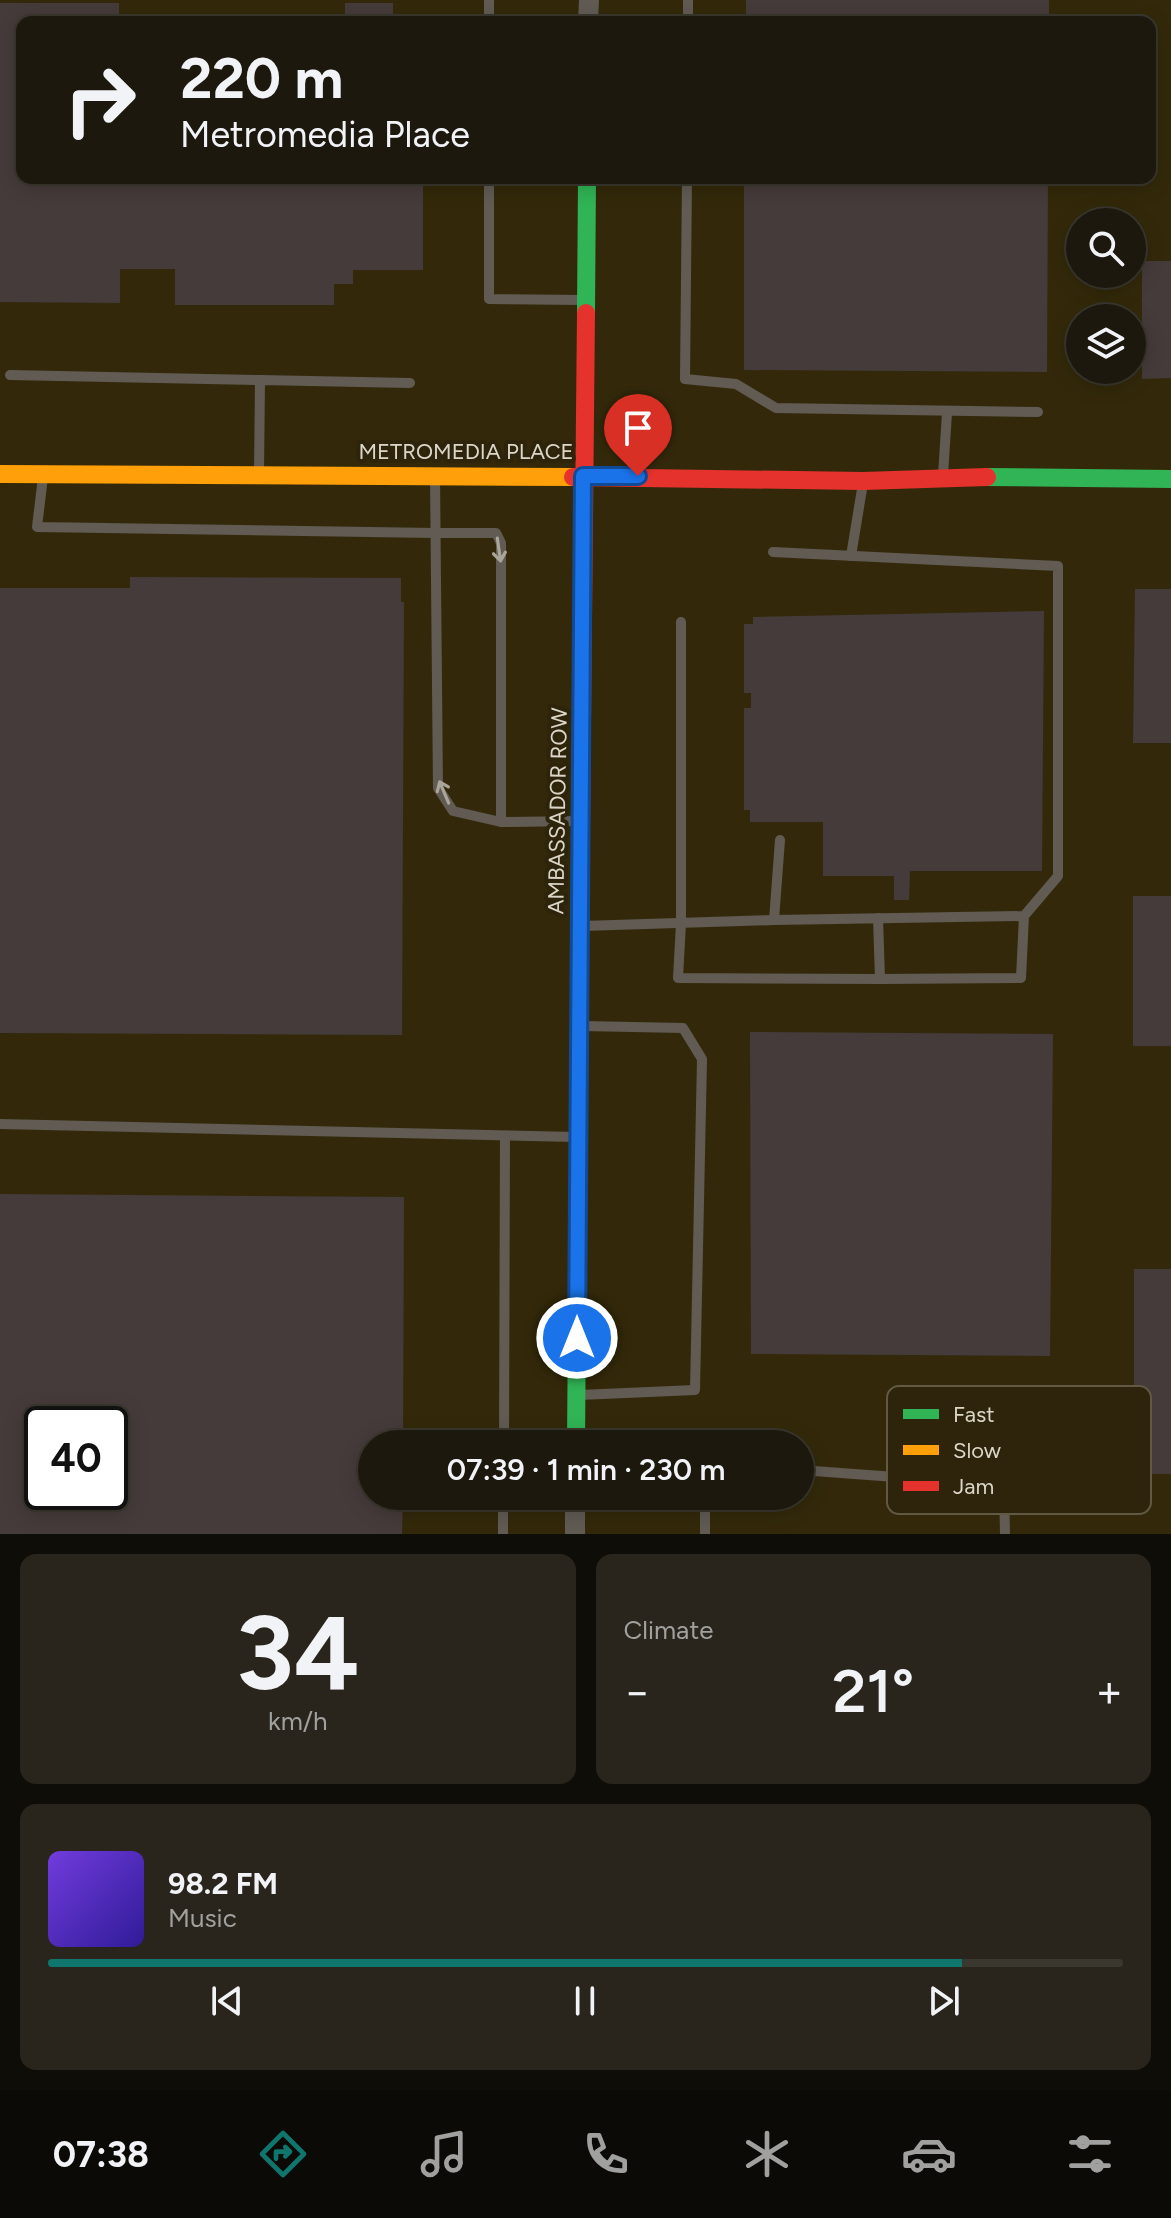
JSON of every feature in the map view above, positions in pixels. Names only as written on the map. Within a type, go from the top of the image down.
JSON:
[{"type":"street","name":"AMBASSADOR ROW","points":[[576,1430],[587,184]]},
{"type":"street","name":"METROMEDIA PLACE","points":[[0,474],[583,476],[863,481],[943,477],[1171,479]]},
{"type":"street","points":[[575,1510],[575,1534]]},
{"type":"lane","points":[[489,184],[489,299],[585,300]]},
{"type":"lane","points":[[687,184],[685,379],[736,384],[776,408],[1038,412]]},
{"type":"lane","points":[[10,375],[410,383]]},
{"type":"lane","points":[[259,474],[260,380]]},
{"type":"lane","points":[[943,477],[947,413]]},
{"type":"lane","points":[[43,475],[37,527],[496,533],[501,543],[501,822]]},
{"type":"lane","points":[[435,475],[438,788],[453,811],[501,822],[581,821]]},
{"type":"lane","points":[[851,556],[863,481]]},
{"type":"lane","points":[[681,622],[681,923],[678,978],[1021,978],[1024,916],[1058,876],[1058,566],[773,552]]},
{"type":"lane","points":[[774,920],[780,840]]},
{"type":"lane","points":[[580,926],[1024,916]]},
{"type":"lane","points":[[878,918],[880,979]]},
{"type":"lane","points":[[577,1395],[695,1390],[702,1059],[683,1028],[579,1026]]},
{"type":"lane","points":[[0,1124],[578,1137]]},
{"type":"lane","points":[[504,1430],[505,1136]]},
{"type":"lane","points":[[814,1471],[887,1476]]},
{"type":"lane","points":[[503,1510],[503,1534]]},
{"type":"lane","points":[[705,1510],[705,1534]]},
{"type":"lane","points":[[1005,1514],[1005,1534]]},
{"type":"shaded area","points":[[0,0],[1171,0],[1171,1534],[0,1534]]},
{"type":"building","points":[[746,0],[1049,0],[1049,16],[746,16]]},
{"type":"building","points":[[0,3],[119,3],[119,16],[16,16],[16,184],[423,184],[423,270],[353,270],[353,284],[334,284],[334,305],[175,305],[175,269],[120,269],[120,303],[0,302]]},
{"type":"building","points":[[345,3],[393,3],[393,16],[345,16]]},
{"type":"building","points":[[744,184],[1048,184],[1047,372],[744,370]]},
{"type":"building","points":[[1146,261],[1171,261],[1171,378],[1146,379],[1146,304],[1142,304],[1142,288],[1146,288]]},
{"type":"building","points":[[130,577],[401,578],[401,602],[404,602],[402,1035],[0,1033],[0,588],[130,588]]},
{"type":"building","points":[[1135,589],[1171,589],[1171,743],[1133,743]]},
{"type":"building","points":[[1044,611],[1042,871],[910,871],[909,900],[894,900],[894,876],[823,876],[823,822],[750,822],[750,810],[744,810],[744,708],[751,708],[751,693],[744,693],[744,624],[753,624],[753,617]]},
{"type":"building","points":[[1133,896],[1171,896],[1171,1046],[1133,1046]]},
{"type":"building","points":[[750,1032],[1053,1034],[1050,1356],[751,1354]]},
{"type":"building","points":[[0,1194],[404,1197],[403,1430],[358,1430],[358,1510],[403,1510],[402,1534],[0,1534]]},
{"type":"building","points":[[1134,1269],[1171,1269],[1171,1474],[1151,1474],[1151,1386],[1134,1386]]},
{"type":"traffic: fast","points":[[586,313],[587,184]]},
{"type":"traffic: fast","points":[[987,477],[1171,479]]},
{"type":"traffic: fast","points":[[576,1430],[581,825]]},
{"type":"traffic: slow","points":[[0,474],[573,477]]},
{"type":"traffic: jam","points":[[581,825],[586,313]]},
{"type":"traffic: jam","points":[[573,477],[863,481],[987,477]]},
{"type":"route","points":[[577,1338],[583,476],[638,476]]}]
